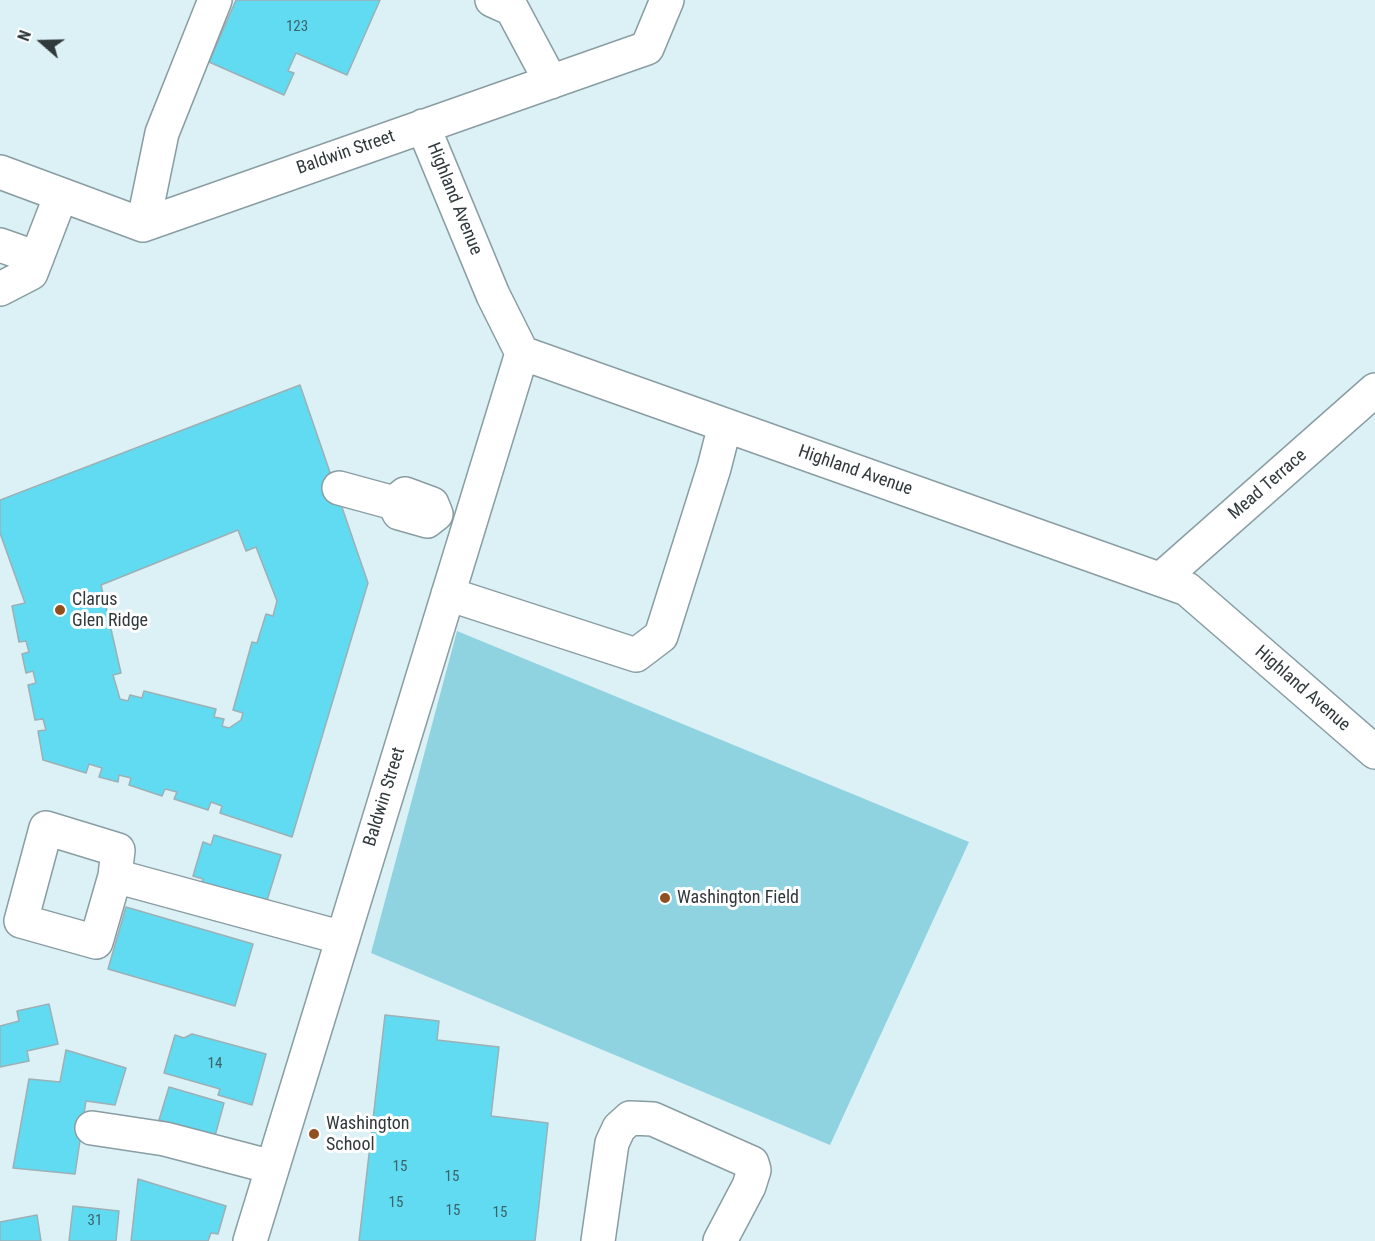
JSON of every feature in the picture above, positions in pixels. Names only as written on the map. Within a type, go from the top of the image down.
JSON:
[{"type":"street","points":[[0,172],[143,225],[162,133],[215,0]]},
{"type":"street","points":[[492,0],[512,9],[552,82]]},
{"type":"street","name":"Baldwin Street","points":[[143,225],[647,48],[667,0]]},
{"type":"street","name":"Highland Avenue","points":[[423,126],[493,295],[522,353],[1186,589],[1375,752]]},
{"type":"street","points":[[0,288],[31,273],[63,195]]},
{"type":"street","points":[[0,245],[37,258]]},
{"type":"street","name":"Baldwin Street","points":[[250,1241],[522,353]]},
{"type":"street","name":"Mead Terrace","points":[[1161,579],[1375,390]]},
{"type":"street","points":[[448,594],[636,655],[661,636],[714,468],[725,425]]},
{"type":"street","points":[[339,488],[394,503],[405,494],[432,504],[436,514],[469,524]]},
{"type":"street","points":[[116,876],[343,938]]},
{"type":"street","points":[[598,1241],[612,1143],[619,1128],[630,1118],[653,1119],[752,1163],[754,1170],[749,1186],[720,1241]]},
{"type":"street","points":[[92,1128],[165,1138],[272,1167]]},
{"type":"shaded area","name":"Washington Field","points":[[457,631],[969,842],[830,1145],[371,953]]},
{"type":"building","points":[[236,0],[380,0],[347,75],[296,53],[288,71],[294,73],[284,95],[209,62]]},
{"type":"building","name":"Clarus Glen Ridge","points":[[300,385],[368,583],[292,837],[220,813],[222,806],[211,802],[208,810],[174,799],[177,792],[165,789],[162,796],[129,785],[131,778],[119,775],[118,782],[99,777],[102,768],[89,764],[86,773],[43,760],[38,731],[46,730],[43,719],[35,720],[28,685],[36,683],[33,671],[26,673],[22,654],[29,652],[26,641],[19,642],[12,606],[25,603],[0,533],[0,500]],"holes":[[[238,530],[246,551],[256,547],[277,601],[273,616],[266,614],[257,643],[252,642],[233,710],[243,713],[241,720],[229,728],[222,726],[224,719],[214,717],[216,709],[144,691],[142,698],[130,695],[128,701],[120,699],[113,675],[121,673],[101,585]]]},
{"type":"building","points":[[214,835],[281,855],[265,907],[200,888],[203,879],[193,876],[203,842],[211,845]]},
{"type":"building","points":[[126,907],[253,944],[235,1006],[108,969]]},
{"type":"building","points":[[49,1004],[58,1044],[27,1051],[29,1061],[0,1067],[0,1026],[19,1021],[17,1011]]},
{"type":"building","points":[[385,1015],[439,1021],[437,1040],[499,1047],[491,1116],[548,1123],[535,1241],[359,1241]]},
{"type":"building","points":[[192,1034],[266,1054],[252,1105],[218,1095],[220,1089],[164,1073],[175,1035],[184,1038]]},
{"type":"building","points":[[66,1050],[126,1068],[115,1105],[86,1101],[75,1174],[13,1168],[29,1079],[60,1082]]},
{"type":"building","points":[[169,1087],[224,1103],[215,1136],[159,1120]]},
{"type":"building","points":[[138,1179],[226,1206],[218,1234],[211,1233],[208,1241],[131,1241]]},
{"type":"building","points":[[73,1206],[119,1211],[116,1241],[69,1241]]},
{"type":"building","points":[[37,1215],[41,1241],[0,1241],[0,1222]]},
{"type":"place","name":"Clarus Glen Ridge","points":[[60,610]]},
{"type":"place","name":"Washington Field","points":[[665,898]]},
{"type":"place","name":"Washington School","points":[[314,1134]]}]
